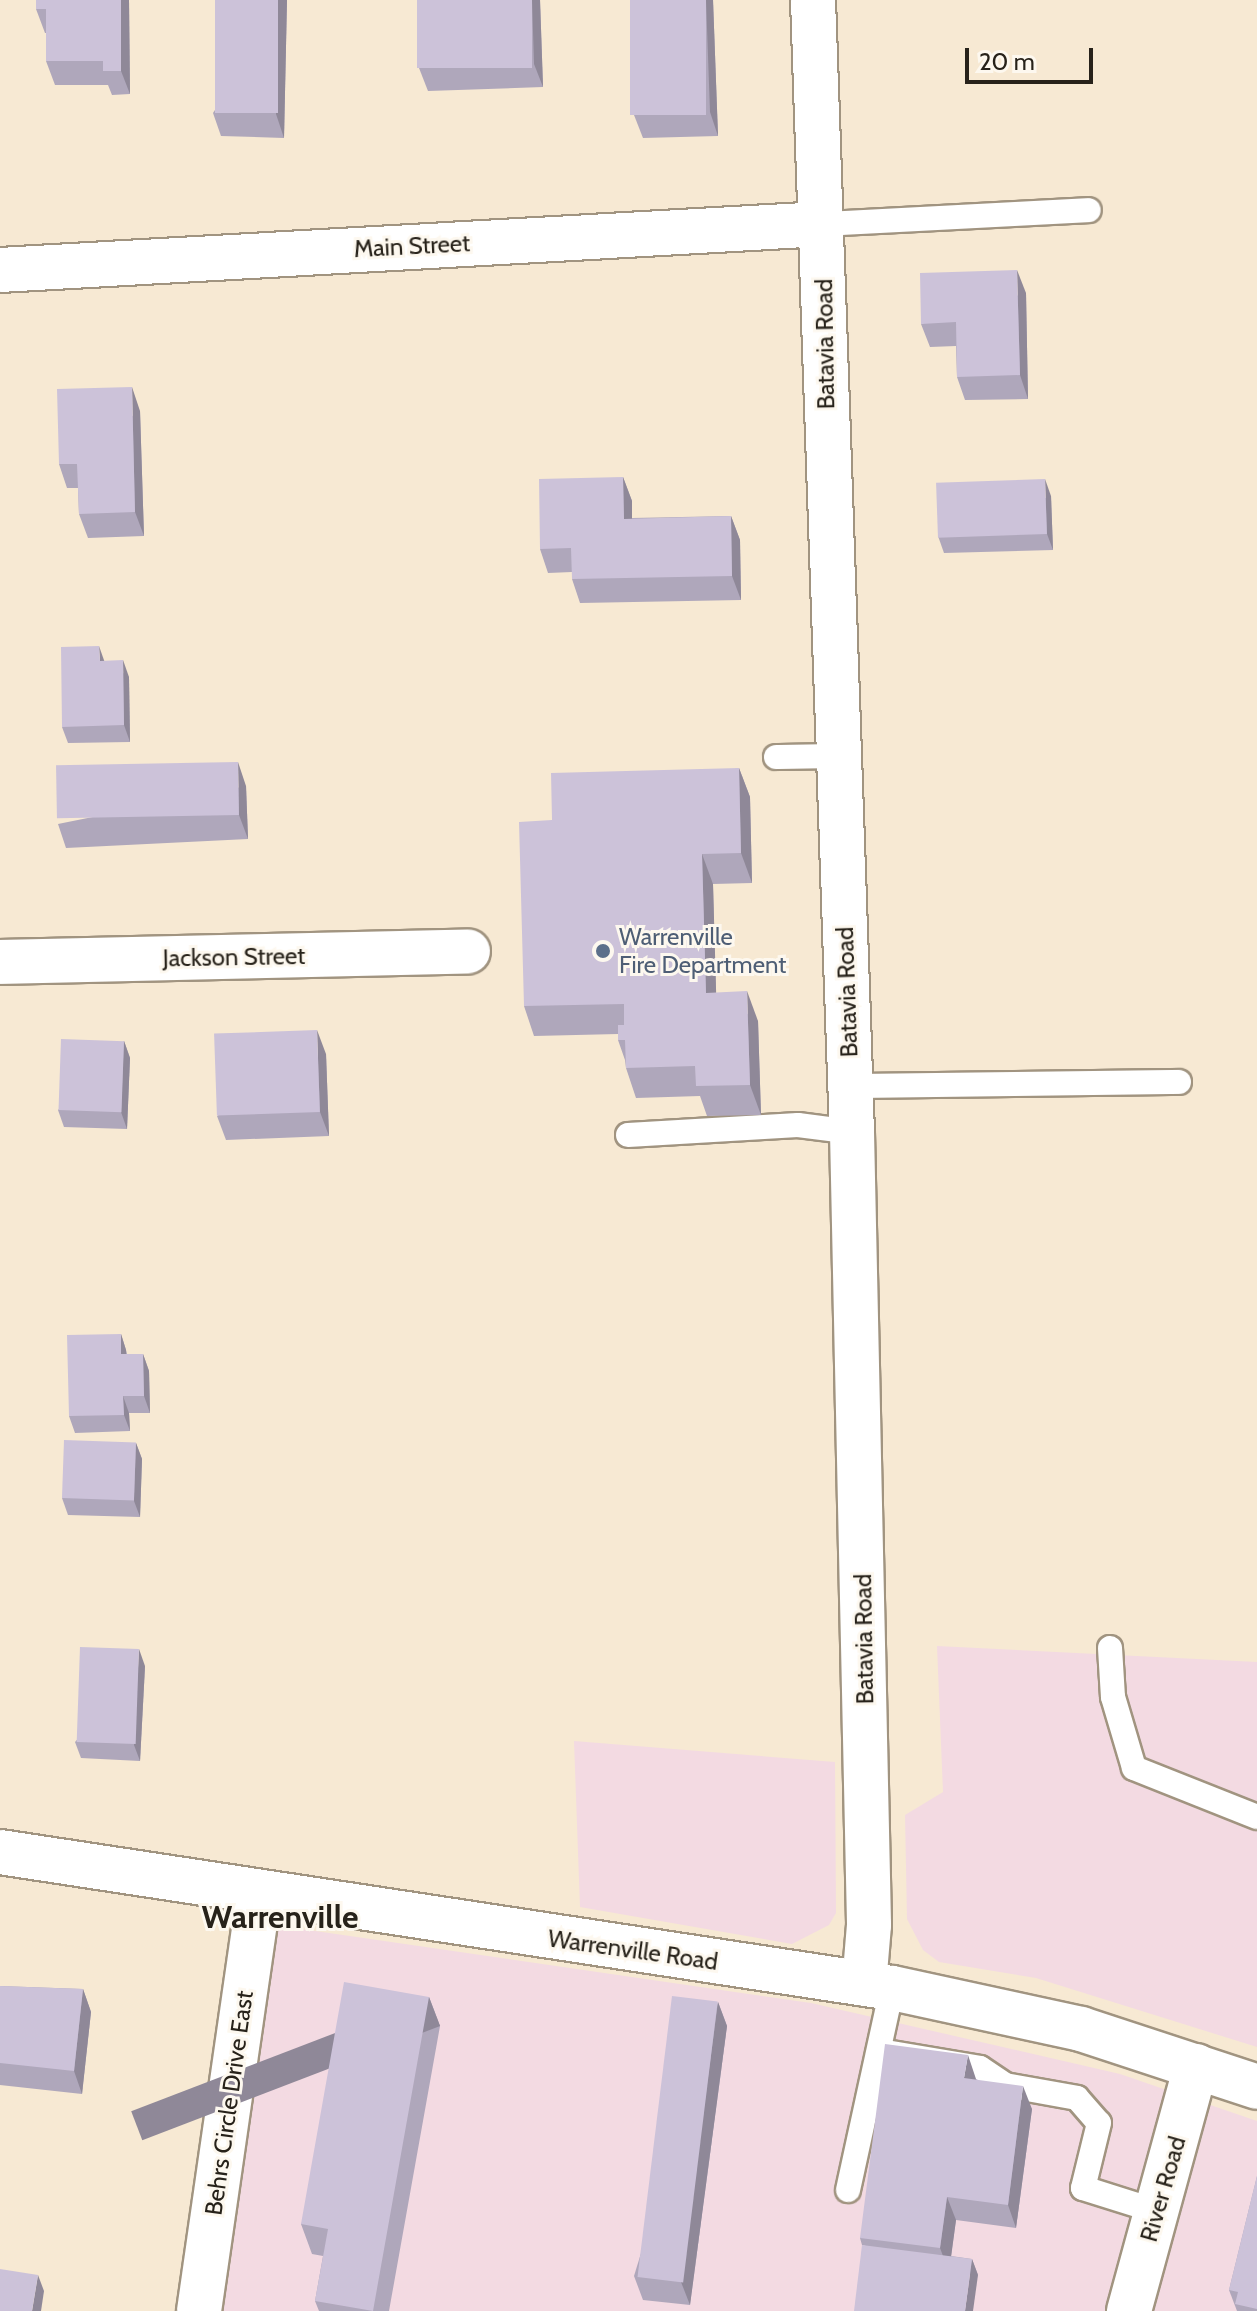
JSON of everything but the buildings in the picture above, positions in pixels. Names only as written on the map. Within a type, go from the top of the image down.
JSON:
[{"type":"main road","name":"Batavia Road","points":[[813,0],[824,224],[838,756],[852,1132],[869,1895],[878,1986]]},
{"type":"main road","name":"Main Street","points":[[0,270],[824,224]]},
{"type":"main road","name":"Jackson Street","points":[[0,962],[468,951]]},
{"type":"main road","name":"Warrenville Road","points":[[0,1852],[259,1895],[878,1986],[1081,2029],[1257,2087]]},
{"type":"main road","name":"Behrs Circle Drive East","points":[[199,2311],[259,1895]]},
{"type":"main road","name":"River Road","points":[[1129,2311],[1196,2066]]},
{"type":"lane","points":[[824,224],[1089,210]]},
{"type":"lane","points":[[776,757],[838,756]]},
{"type":"lane","points":[[850,1086],[1179,1082]]},
{"type":"lane","points":[[628,1135],[798,1125],[852,1132]]},
{"type":"lane","points":[[1110,1648],[1116,1709],[1134,1768],[1257,1817]]},
{"type":"lane","points":[[848,2190],[880,2051],[878,1986]]},
{"type":"lane","points":[[880,2051],[980,2068],[1005,2085],[1077,2098],[1099,2123],[1083,2188],[1156,2211]]},
{"type":"shaded area","points":[[937,1646],[1257,1662],[1257,2047],[1036,1978],[939,1962],[923,1950],[907,1919],[905,1815],[943,1792]]},
{"type":"shaded area","points":[[574,1741],[835,1762],[836,1913],[829,1925],[792,1944],[580,1907]]},
{"type":"shaded area","points":[[274,1925],[811,2003],[1120,2074],[1257,2121],[1257,2311],[216,2311]]},
{"type":"place","name":"Warrenville Fire Department","points":[[603,951]]},
{"type":"district","name":"Warrenville","points":[[280,1917]]}]
